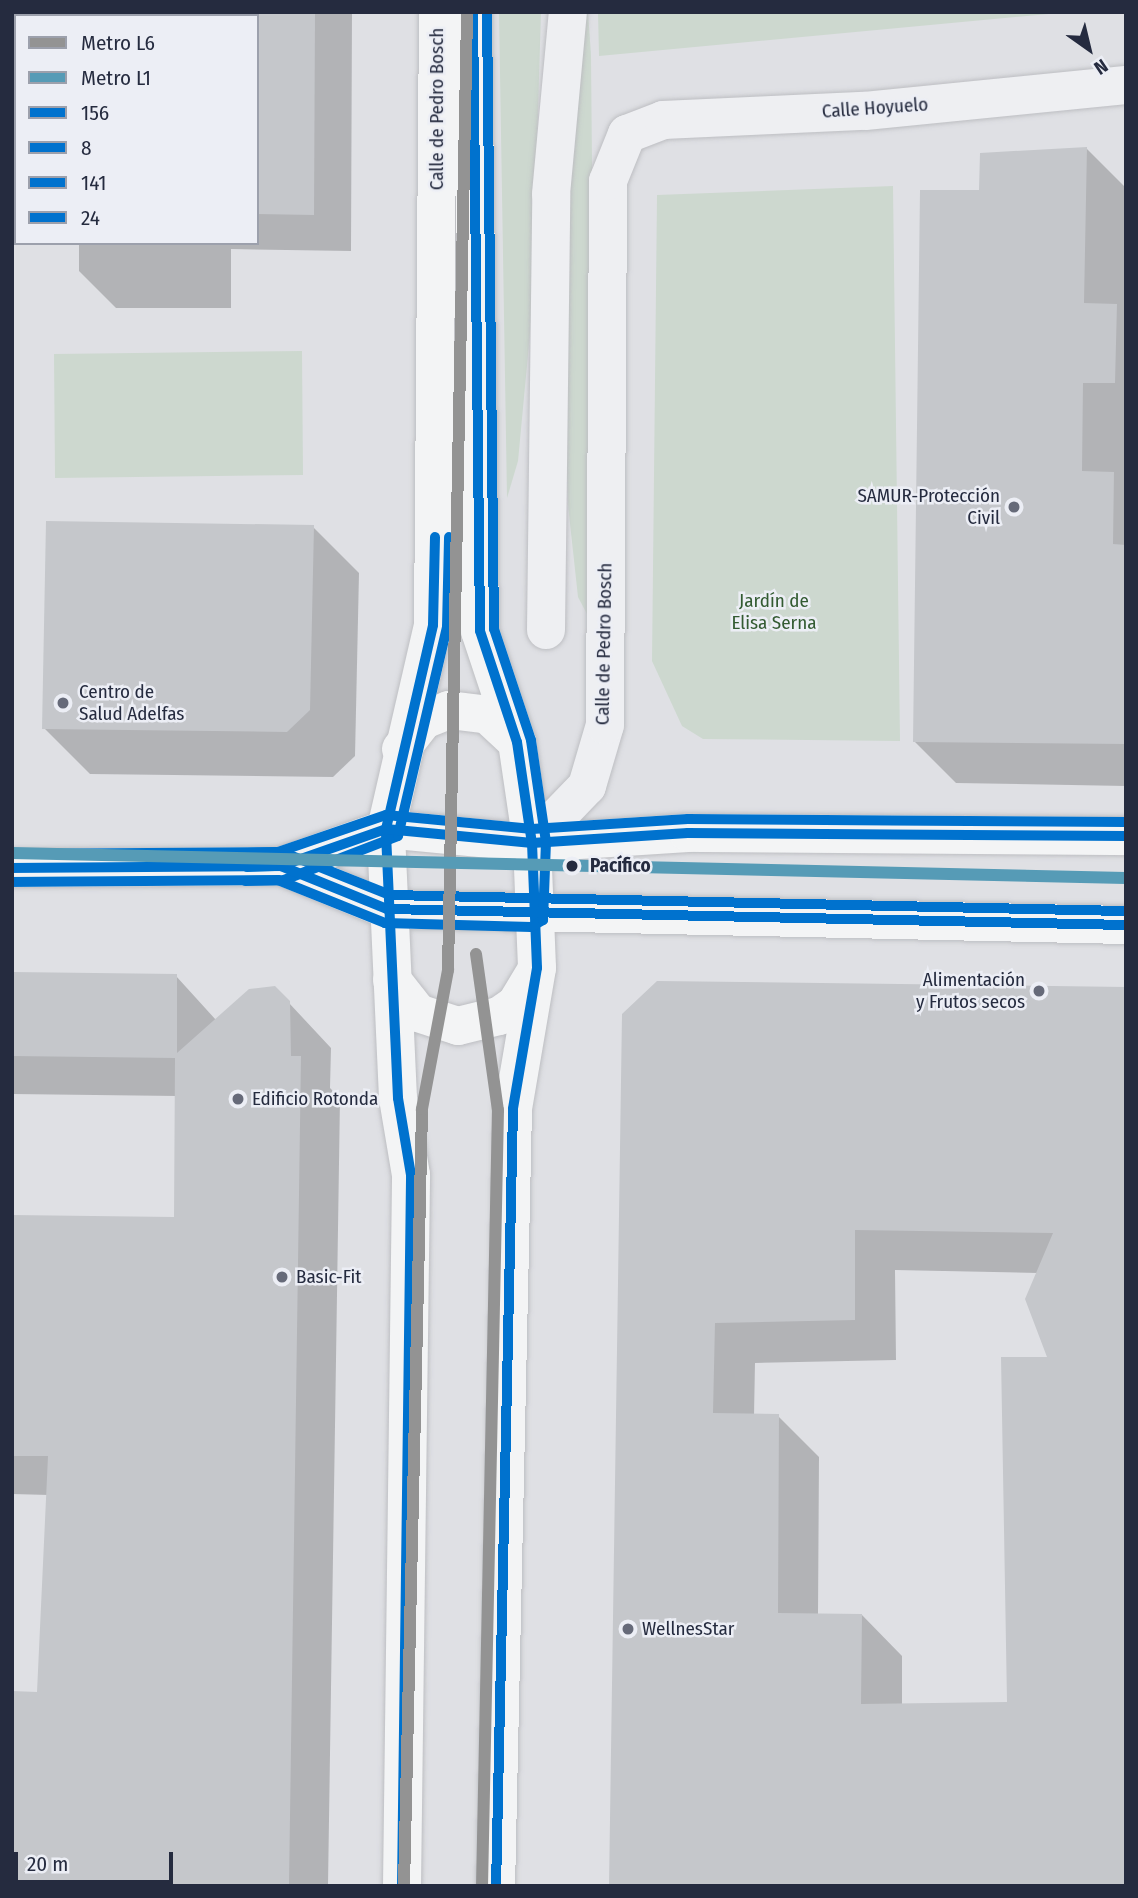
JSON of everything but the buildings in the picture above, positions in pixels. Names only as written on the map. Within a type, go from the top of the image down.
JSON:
[{"type":"main road","name":"Calle de Pedro Bosch","points":[[402,1886],[411,1175],[398,1098],[387,909],[386,829],[397,757],[433,625],[438,12]]},
{"type":"main road","name":"Calle de Pedro Bosch","points":[[473,12],[480,631],[517,742],[532,843]]},
{"type":"main road","points":[[397,757],[414,729],[449,709],[488,715],[517,742]]},
{"type":"main road","points":[[12,868],[281,866],[386,829],[532,843],[688,833],[1126,836]]},
{"type":"main road","points":[[496,1886],[513,1109],[537,968],[531,913],[532,843]]},
{"type":"main road","points":[[281,866],[387,909],[1126,925]]},
{"type":"main road","points":[[392,980],[418,1013],[458,1026],[499,1016],[528,988],[537,968]]},
{"type":"street","points":[[546,630],[551,194],[568,12]]},
{"type":"street","name":"Calle Hoyuelo","points":[[627,134],[663,120],[865,111],[1126,85]]},
{"type":"street","name":"Calle de Pedro Bosch","points":[[532,843],[587,786],[605,725],[608,181],[627,134]]},
{"type":"green space","points":[[499,12],[541,12],[532,312],[518,461],[507,498]]},
{"type":"green space","points":[[582,12],[588,12],[591,55],[596,603],[587,614],[578,597],[568,505],[561,277]]},
{"type":"green space","points":[[598,12],[1070,12],[599,56]]},
{"type":"green space","name":"Jardín de Elisa Serna","points":[[893,186],[900,741],[703,739],[682,726],[652,661],[657,195]]},
{"type":"green space","points":[[302,351],[303,475],[55,478],[54,354]]},
{"type":"metro line","name":"L6","points":[[404,1886],[422,1109],[448,970],[467,12]]},
{"type":"metro line","name":"L1","points":[[12,853],[1126,878]]},
{"type":"metro line","name":"L6","points":[[476,954],[498,1110],[482,1886]]},
{"type":"transit line","name":"156","points":[[473,12],[480,631],[517,742],[532,843],[537,968],[513,1109],[496,1886]]},
{"type":"transit line","name":"8","points":[[12,882],[278,880],[385,923],[531,927],[543,920],[546,842],[531,740],[494,629],[487,12]]},
{"type":"transit line","name":"156","points":[[402,1886],[411,1175],[398,1098],[386,829],[433,625],[435,537]]},
{"type":"transit line","name":"8","points":[[245,881],[284,880],[398,836],[447,627],[449,537]]},
{"type":"transit line","name":"24","points":[[247,853],[278,852],[386,815],[532,829],[688,819],[1126,822]]},
{"type":"transit line","name":"141","points":[[247,867],[281,866],[386,829],[532,843],[688,833],[1126,836]]},
{"type":"transit line","name":"24","points":[[12,854],[282,852],[390,895],[1126,911]]},
{"type":"transit line","name":"141","points":[[12,868],[281,866],[387,909],[1126,925]]},
{"type":"place","name":"SAMUR-Protección Civil","points":[[1014,507]]},
{"type":"place","name":"Centro de Salud Adelfas","points":[[63,703]]},
{"type":"place","name":"Pacífico","points":[[572,866]]},
{"type":"place","name":"Alimentación y Frutos secos","points":[[1039,991]]},
{"type":"place","name":"Edificio Rotonda","points":[[238,1099]]},
{"type":"place","name":"Basic-Fit","points":[[282,1277]]},
{"type":"place","name":"WellnesStar","points":[[628,1629]]}]
